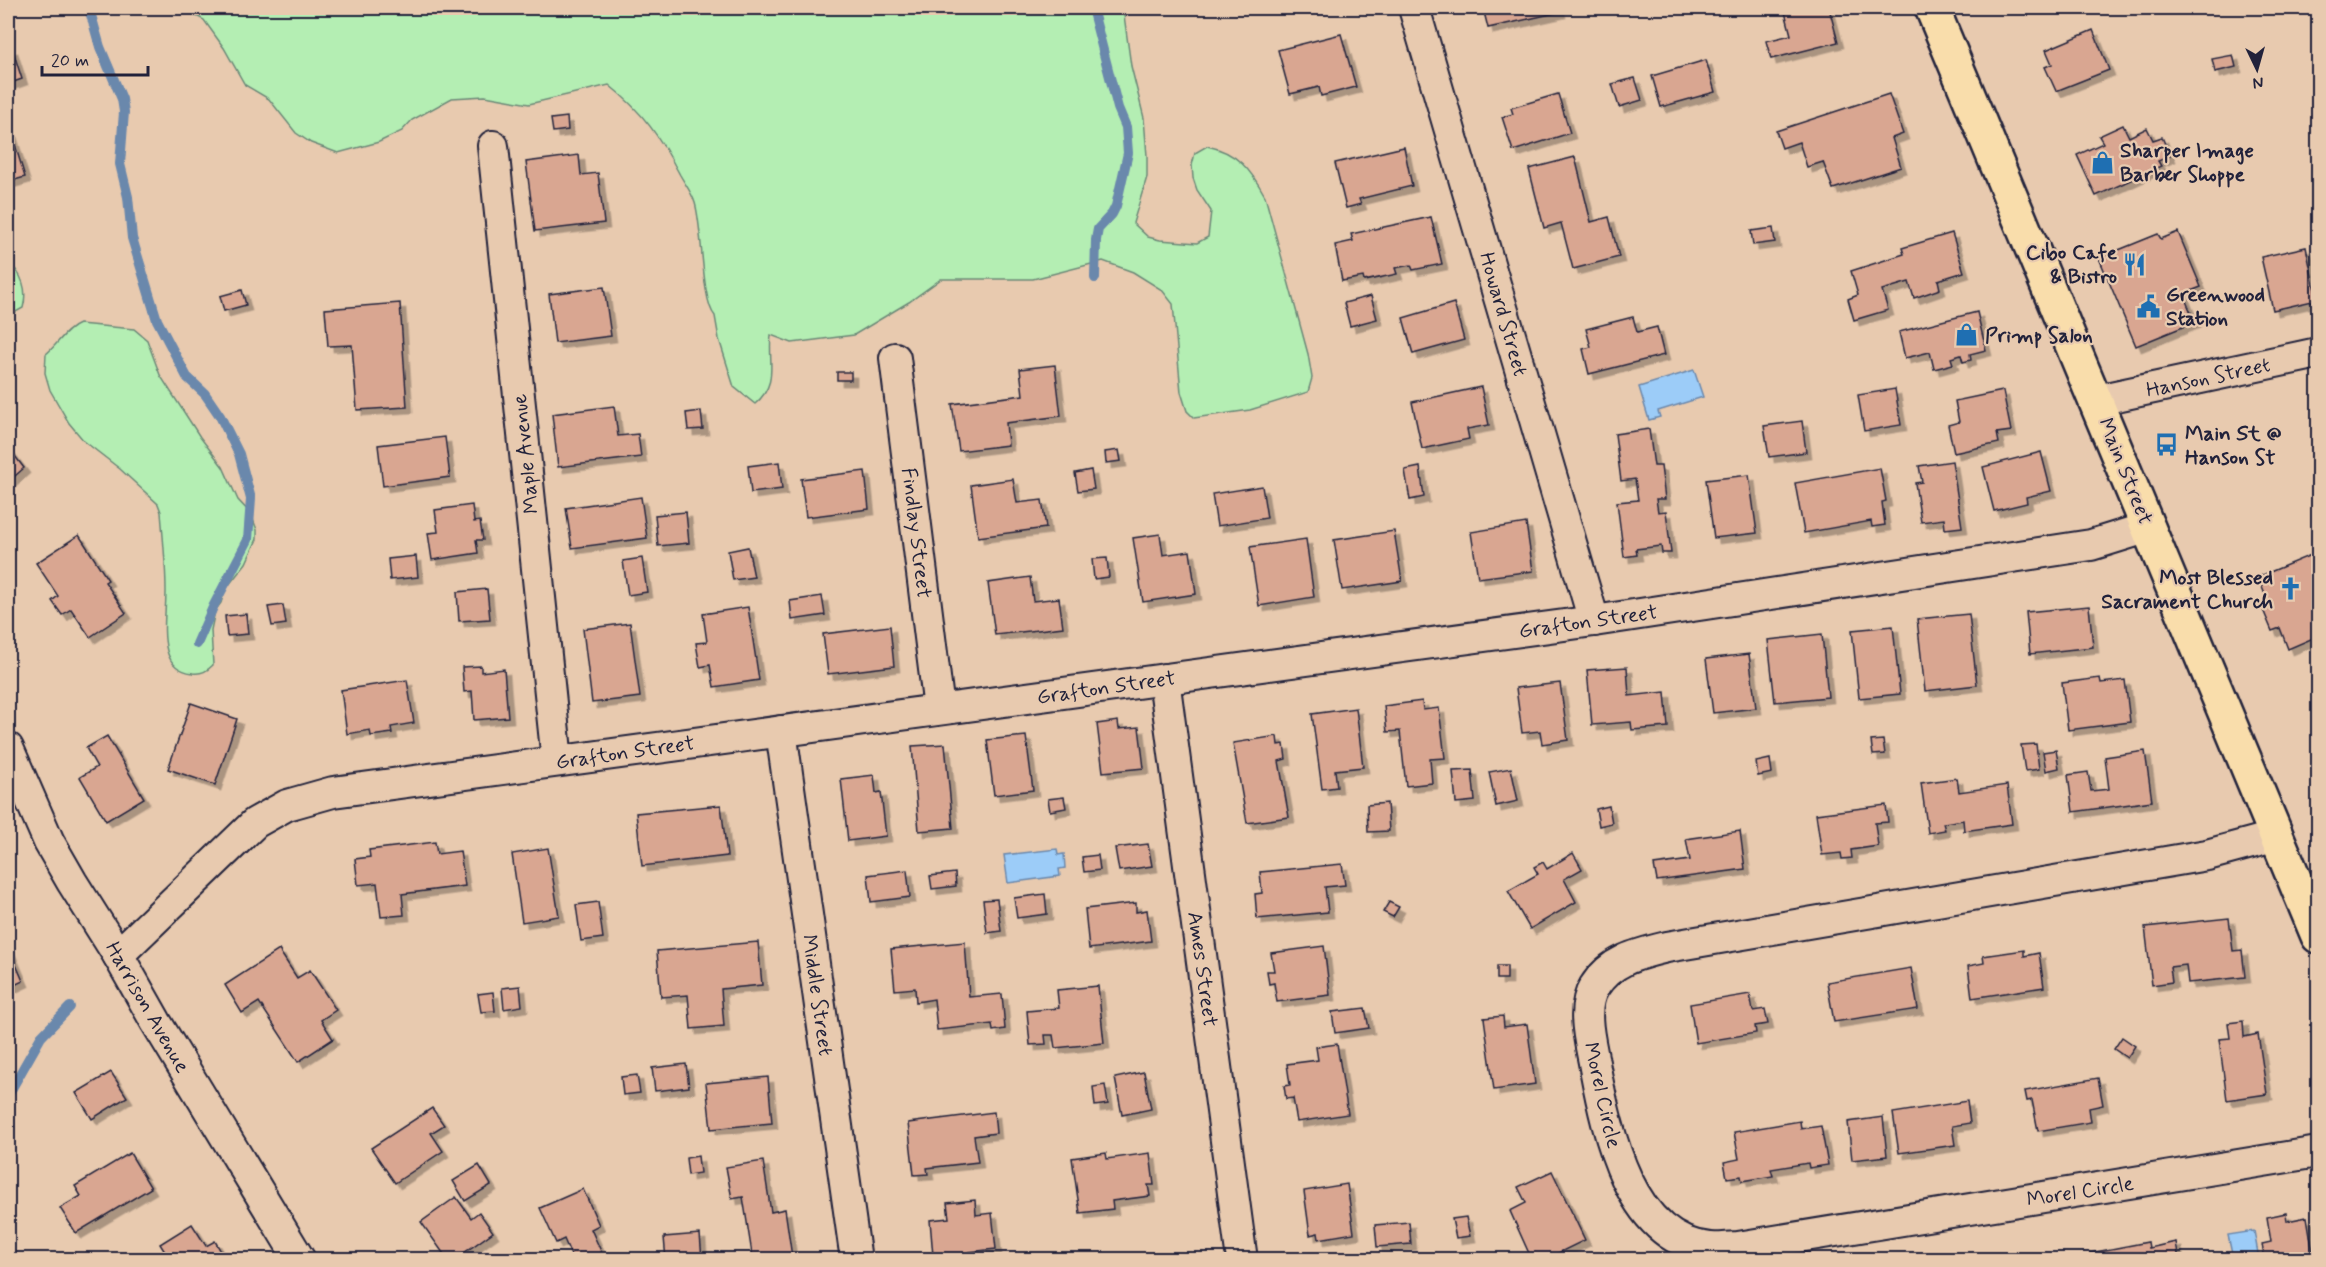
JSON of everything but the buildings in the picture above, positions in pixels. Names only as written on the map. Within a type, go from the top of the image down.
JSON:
[{"type":"main road","name":"Main Street","points":[[1932,8],[2319,936]]},
{"type":"street","name":"Howard Street","points":[[1414,8],[1594,621]]},
{"type":"street","name":"Maple Avenue","points":[[493,146],[557,761]]},
{"type":"street","name":"Hanson Street","points":[[2097,400],[2319,353]]},
{"type":"street","name":"Findlay Street","points":[[895,358],[939,709]]},
{"type":"street","name":"Grafton Street","points":[[118,955],[255,823],[286,805],[333,792],[1594,621],[2091,546],[2149,527]]},
{"type":"street","name":"Ames Street","points":[[1164,679],[1242,1260]]},
{"type":"street","name":"Middle Street","points":[[781,731],[856,1260]]},
{"type":"street","name":"Harrison Avenue","points":[[8,748],[49,842],[300,1260]]},
{"type":"street","name":"Morel Circle","points":[[2277,836],[2208,855],[1679,945],[1639,954],[1611,967],[1594,988],[1589,1002],[1589,1031],[1603,1105],[1624,1175],[1635,1194],[1654,1218],[1672,1234],[1685,1242],[1710,1248],[1738,1247],[2319,1152]]},
{"type":"green space","points":[[181,8],[1123,8],[1131,66],[1144,118],[1147,156],[1147,177],[1133,223],[1148,237],[1160,240],[1197,243],[1208,237],[1211,211],[1197,190],[1193,178],[1192,165],[1195,153],[1207,146],[1227,153],[1242,163],[1265,196],[1308,354],[1312,378],[1308,392],[1250,410],[1194,418],[1187,411],[1181,392],[1173,304],[1162,290],[1133,272],[1103,261],[1033,279],[941,279],[909,302],[854,335],[792,343],[771,335],[770,380],[767,389],[755,404],[734,387],[719,339],[715,316],[710,308],[707,295],[698,215],[692,196],[650,126],[632,105],[609,85],[529,104],[485,96],[452,98],[412,120],[402,131],[379,142],[338,153],[311,143],[296,133],[269,99],[245,85],[224,48],[204,20]]},
{"type":"green space","points":[[8,262],[23,282],[25,295],[23,308],[14,313],[8,311]]},
{"type":"green space","points":[[79,324],[134,329],[147,340],[160,375],[200,437],[223,467],[238,500],[251,514],[257,530],[257,539],[246,563],[225,590],[221,603],[215,611],[211,630],[213,665],[202,672],[193,673],[180,669],[173,664],[167,651],[164,629],[165,561],[161,512],[158,504],[120,469],[84,441],[69,423],[50,390],[45,373],[46,354]]},
{"type":"water","points":[[1694,370],[1703,397],[1658,411],[1660,417],[1649,420],[1639,387]]},
{"type":"water","points":[[1057,849],[1058,855],[1064,854],[1065,868],[1059,869],[1060,876],[1008,883],[1004,855]]},
{"type":"water","points":[[2254,1231],[2259,1259],[2233,1259],[2228,1235]]},
{"type":"waterway","points":[[89,8],[100,47],[122,99],[124,112],[120,164],[128,197],[132,238],[157,320],[187,377],[205,394],[220,416],[239,454],[251,499],[248,540],[214,605],[197,644]]},
{"type":"waterway","points":[[1092,8],[1118,108],[1126,127],[1128,153],[1116,206],[1098,229],[1095,278]]},
{"type":"waterway","points":[[8,1095],[41,1037],[70,1007]]},
{"type":"place","name":"Sharper Image Barber Shoppe","points":[[2102,162]]},
{"type":"place","name":"Cibo Cafe & Bistro","points":[[2135,264]]},
{"type":"place","name":"Greenwood Station","points":[[2148,306]]},
{"type":"place","name":"Primp Salon","points":[[1967,335]]},
{"type":"place","name":"Main St @ Hanson St","points":[[2167,445]]},
{"type":"place","name":"Most Blessed Sacrament Church","points":[[2291,589]]}]
